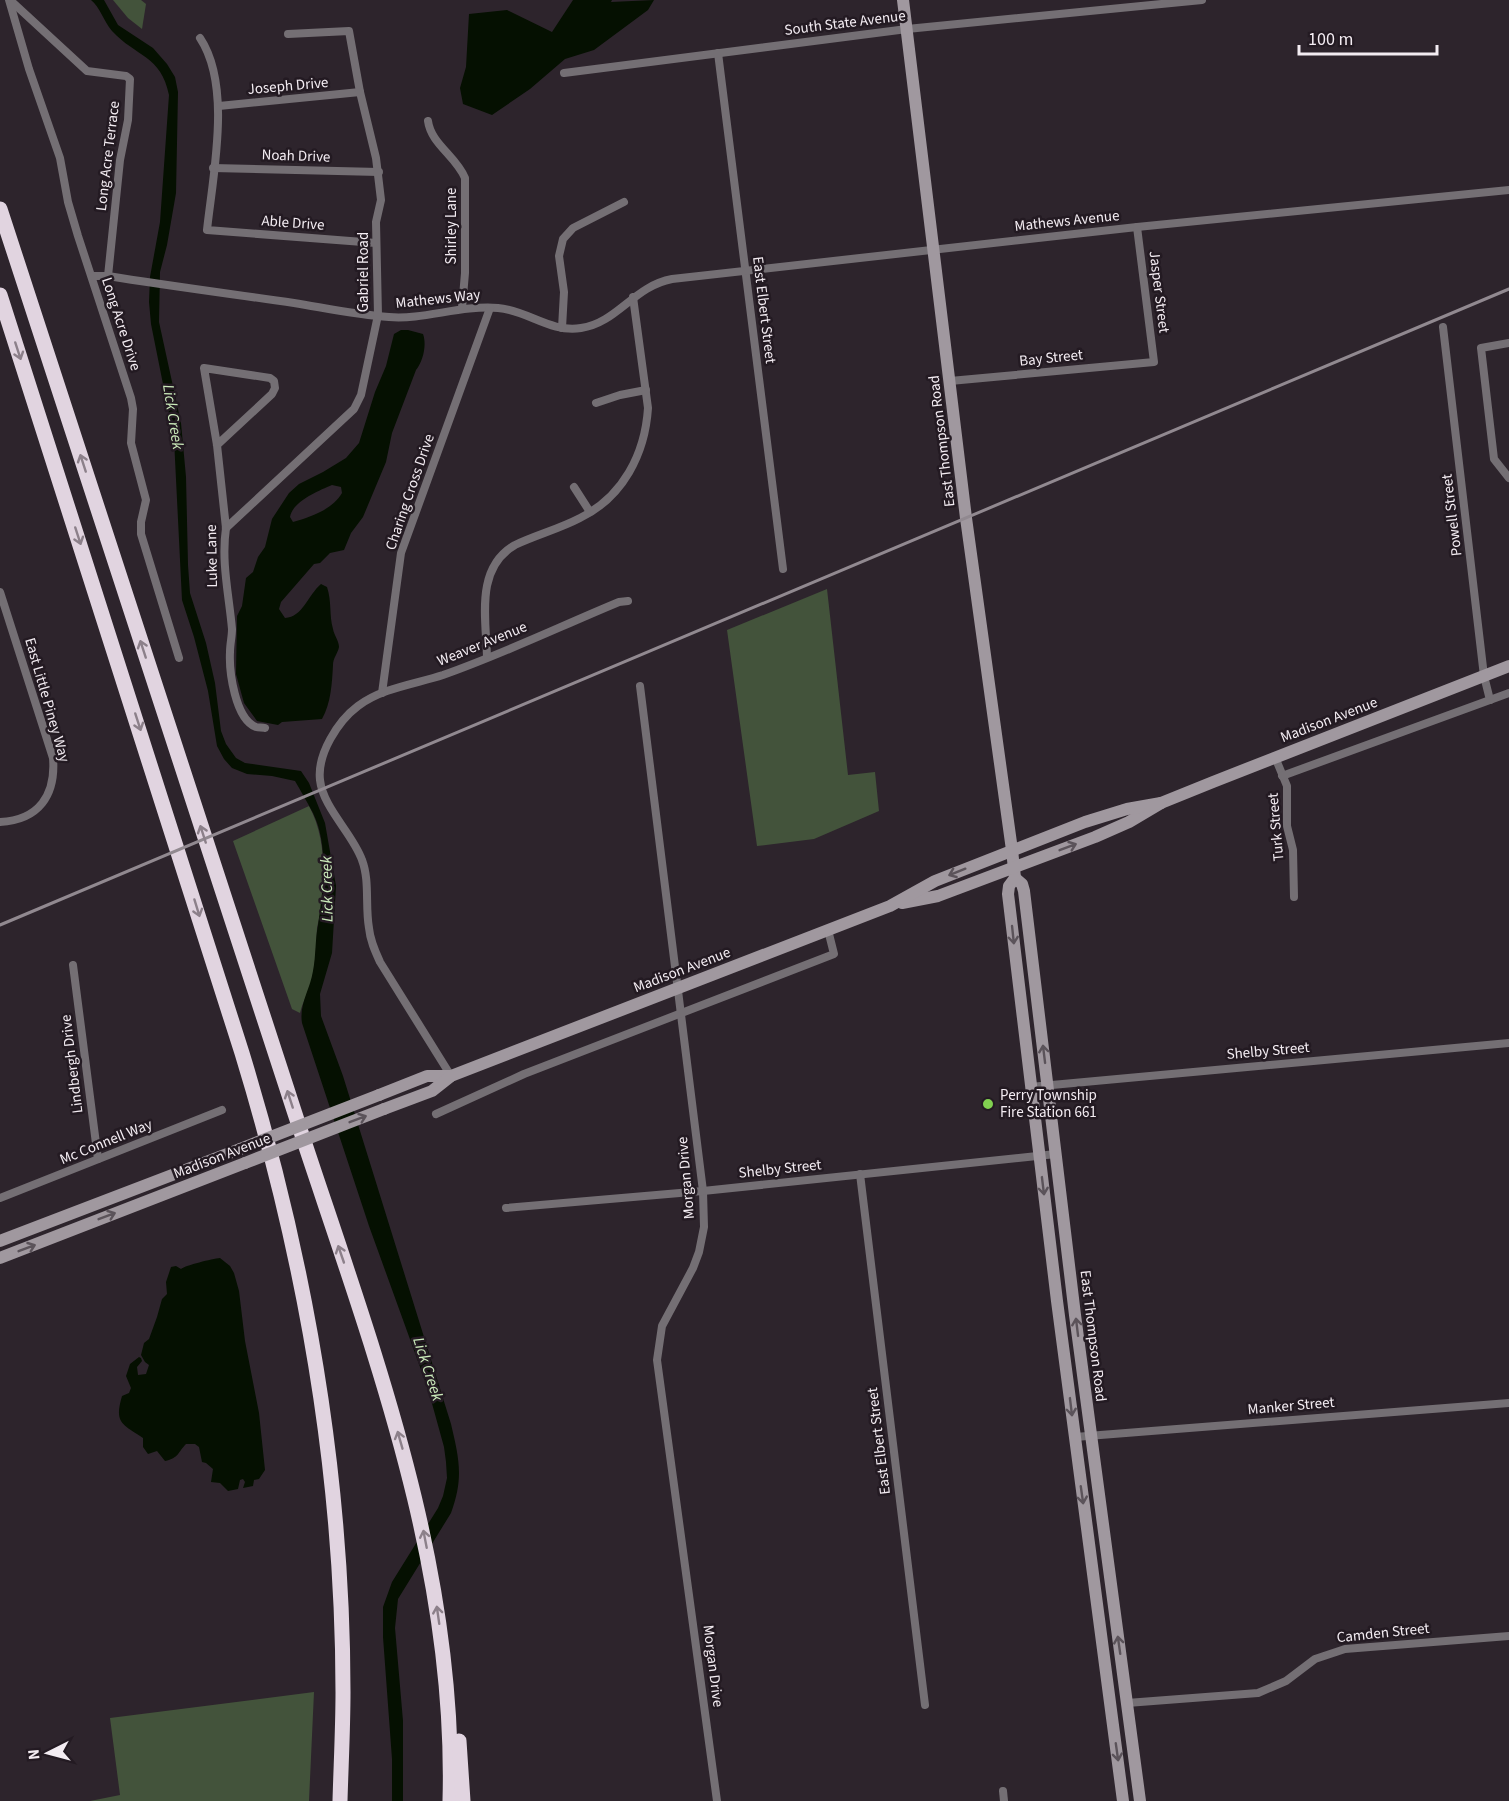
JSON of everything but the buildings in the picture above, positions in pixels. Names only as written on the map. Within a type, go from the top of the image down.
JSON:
[{"type":"highway","points":[[0,209],[398,1432],[416,1497],[433,1582],[443,1649],[449,1736],[450,1801]]},
{"type":"highway","points":[[0,295],[242,1053],[286,1215],[318,1381],[335,1529],[343,1692],[340,1801]]},
{"type":"highway","points":[[443,1649],[458,1711],[463,1801]]},
{"type":"main road","name":"East Thompson Road","points":[[903,0],[966,518],[1012,850],[1014,873],[1008,894],[1030,1087],[1123,1801]]},
{"type":"main road","name":"Madison Avenue","points":[[890,906],[938,896],[1014,873],[1129,822],[1161,804],[1509,666]]},
{"type":"main road","name":"Madison Avenue","points":[[0,1258],[432,1090],[451,1076],[890,906],[935,881],[1012,850],[1087,822],[1127,810],[1161,804]]},
{"type":"main road","name":"East Thompson Road","points":[[1014,873],[1024,891],[1091,1436],[1140,1801]]},
{"type":"main road","name":"Madison Avenue","points":[[0,1241],[427,1076],[451,1076]]},
{"type":"main road","points":[[1110,1703],[1127,1703]]},
{"type":"street","name":"Long Acre Drive","points":[[9,0],[29,69],[60,159],[68,202],[132,402],[131,443],[146,500],[141,534],[179,658]]},
{"type":"street","name":"Long Acre Terrace","points":[[9,0],[87,71],[126,76],[130,80],[128,120],[120,160],[108,276]]},
{"type":"street","name":"South State Avenue","points":[[564,73],[907,29],[1202,0]]},
{"type":"street","name":"Gabriel Road","points":[[226,528],[354,409],[361,395],[378,315],[376,222],[381,200],[378,172],[349,31],[288,34]]},
{"type":"street","points":[[200,38],[214,71],[219,106],[213,168]]},
{"type":"street","name":"East Elbert Street","points":[[718,53],[783,569]]},
{"type":"street","name":"Joseph Drive","points":[[219,106],[360,92]]},
{"type":"street","name":"Shirley Lane","points":[[428,121],[430,133],[457,163],[465,178],[465,273],[462,308]]},
{"type":"street","name":"Noah Drive","points":[[213,168],[378,172]]},
{"type":"street","name":"Able Drive","points":[[213,168],[207,230],[376,243]]},
{"type":"street","name":"Mathews Avenue","points":[[633,297],[651,285],[663,281],[1137,227],[1509,190]]},
{"type":"street","points":[[562,328],[564,292],[559,256],[563,239],[573,228],[624,202]]},
{"type":"street","name":"Jasper Street","points":[[1137,227],[1154,362]]},
{"type":"street","name":"Mathews Way","points":[[92,276],[108,276],[390,317],[421,315],[462,308],[511,310],[547,325],[562,328],[580,328],[597,324],[608,318],[633,297]]},
{"type":"street","points":[[487,657],[486,585],[495,562],[515,545],[590,512],[617,490],[636,462],[647,425],[646,390],[633,297]]},
{"type":"street","name":"Charing Cross Drive","points":[[382,693],[401,553],[490,308]]},
{"type":"street","name":"Powell Street","points":[[1443,327],[1484,676],[1490,700]]},
{"type":"street","points":[[1509,343],[1481,348],[1494,459],[1509,478]]},
{"type":"street","name":"Bay Street","points":[[950,381],[1154,362]]},
{"type":"street","name":"Luke Lane","points":[[217,445],[272,394],[275,390],[275,383],[267,377],[204,368],[217,445],[226,528],[225,586],[232,632],[231,682],[247,720],[256,727],[265,728]]},
{"type":"street","points":[[596,403],[646,390]]},
{"type":"street","points":[[574,487],[590,512]]},
{"type":"street","name":"East Little Piney Way","points":[[0,592],[53,758],[54,772],[51,789],[36,809],[22,818],[0,822]]},
{"type":"street","name":"Weaver Avenue","points":[[451,1076],[380,962],[369,930],[366,880],[362,859],[323,792],[320,780],[325,750],[334,731],[348,714],[365,701],[382,693],[443,674],[619,602],[628,601]]},
{"type":"street","name":"Morgan Drive","points":[[640,686],[703,1191],[704,1227],[693,1268],[662,1326],[657,1360],[717,1801]]},
{"type":"street","points":[[1282,776],[1509,693]]},
{"type":"street","name":"Turk Street","points":[[1275,757],[1287,786],[1287,826],[1293,850],[1294,897]]},
{"type":"street","points":[[436,1114],[524,1074],[834,954],[828,930]]},
{"type":"street","name":"Lindbergh Drive","points":[[73,964],[98,1159]]},
{"type":"street","name":"Shelby Street","points":[[1030,1087],[1509,1043]]},
{"type":"street","name":"Mc Connell Way","points":[[0,1198],[222,1110]]},
{"type":"street","name":"Shelby Street","points":[[506,1208],[703,1191],[1056,1154]]},
{"type":"street","name":"East Elbert Street","points":[[860,1174],[925,1705]]},
{"type":"street","name":"Manker Street","points":[[1074,1437],[1509,1403]]},
{"type":"street","name":"Camden Street","points":[[1127,1703],[1258,1693],[1286,1681],[1315,1659],[1345,1648],[1509,1636]]},
{"type":"street","points":[[1003,1791],[1004,1801]]},
{"type":"green space","points":[[113,0],[141,0],[146,4],[142,29],[128,18]]},
{"type":"green space","points":[[827,589],[848,775],[875,772],[879,811],[814,839],[757,846],[727,630]]},
{"type":"green space","points":[[309,806],[319,831],[323,857],[323,884],[313,973],[300,1013],[292,1009],[233,841]]},
{"type":"green space","points":[[314,1692],[309,1801],[90,1801],[120,1795],[110,1718]]},
{"type":"water","name":"Lick Creek","points":[[91,0],[104,0],[118,25],[153,48],[175,77],[178,92],[176,193],[160,272],[159,322],[181,423],[186,477],[190,593],[206,643],[215,683],[221,731],[226,744],[236,758],[245,763],[301,771],[309,783],[325,823],[336,886],[332,953],[320,994],[321,1016],[343,1076],[451,1424],[456,1447],[459,1478],[451,1513],[398,1599],[395,1628],[403,1721],[403,1801],[392,1801],[392,1759],[383,1607],[392,1582],[438,1508],[443,1496],[447,1478],[444,1447],[428,1389],[369,1226],[302,1023],[303,1003],[314,965],[323,883],[323,854],[318,826],[295,781],[247,774],[232,768],[217,746],[208,691],[182,600],[174,439],[151,324],[149,302],[150,277],[160,222],[169,95],[165,82],[154,64],[112,31]]},
{"type":"water","points":[[573,0],[612,0],[611,2],[654,0],[648,10],[594,50],[565,59],[530,89],[492,115],[463,104],[460,88],[466,67],[469,14],[507,10],[552,32]]},
{"type":"water","points":[[401,330],[408,330],[423,334],[424,353],[392,433],[386,462],[363,517],[351,533],[344,550],[330,553],[320,563],[314,564],[281,602],[279,609],[285,618],[291,617],[301,610],[321,584],[327,587],[332,624],[339,647],[333,662],[327,706],[322,719],[282,722],[278,725],[257,721],[244,703],[236,674],[237,616],[242,606],[246,578],[253,572],[258,557],[265,547],[272,519],[289,493],[299,484],[346,458],[359,443],[386,366],[394,334]],"holes":[[[332,485],[341,487],[342,493],[333,504],[314,515],[293,522],[290,517],[292,511],[301,501]]]},
{"type":"water","points":[[220,1258],[230,1266],[239,1291],[245,1341],[259,1413],[265,1470],[259,1479],[254,1480],[253,1486],[243,1488],[245,1482],[243,1479],[240,1480],[238,1489],[228,1491],[220,1483],[211,1482],[213,1469],[202,1462],[199,1447],[195,1444],[186,1444],[170,1460],[165,1461],[157,1451],[148,1454],[143,1447],[143,1438],[125,1426],[119,1412],[122,1396],[129,1393],[131,1388],[126,1376],[130,1364],[139,1357],[141,1358],[142,1361],[137,1367],[138,1375],[146,1374],[149,1365],[141,1355],[144,1343],[149,1339],[162,1299],[167,1294],[166,1282],[171,1267],[176,1266],[181,1269]]},
{"type":"railway","points":[[0,925],[1509,289]]},
{"type":"place","name":"Perry Township Fire Station 661","points":[[988,1104]]}]
